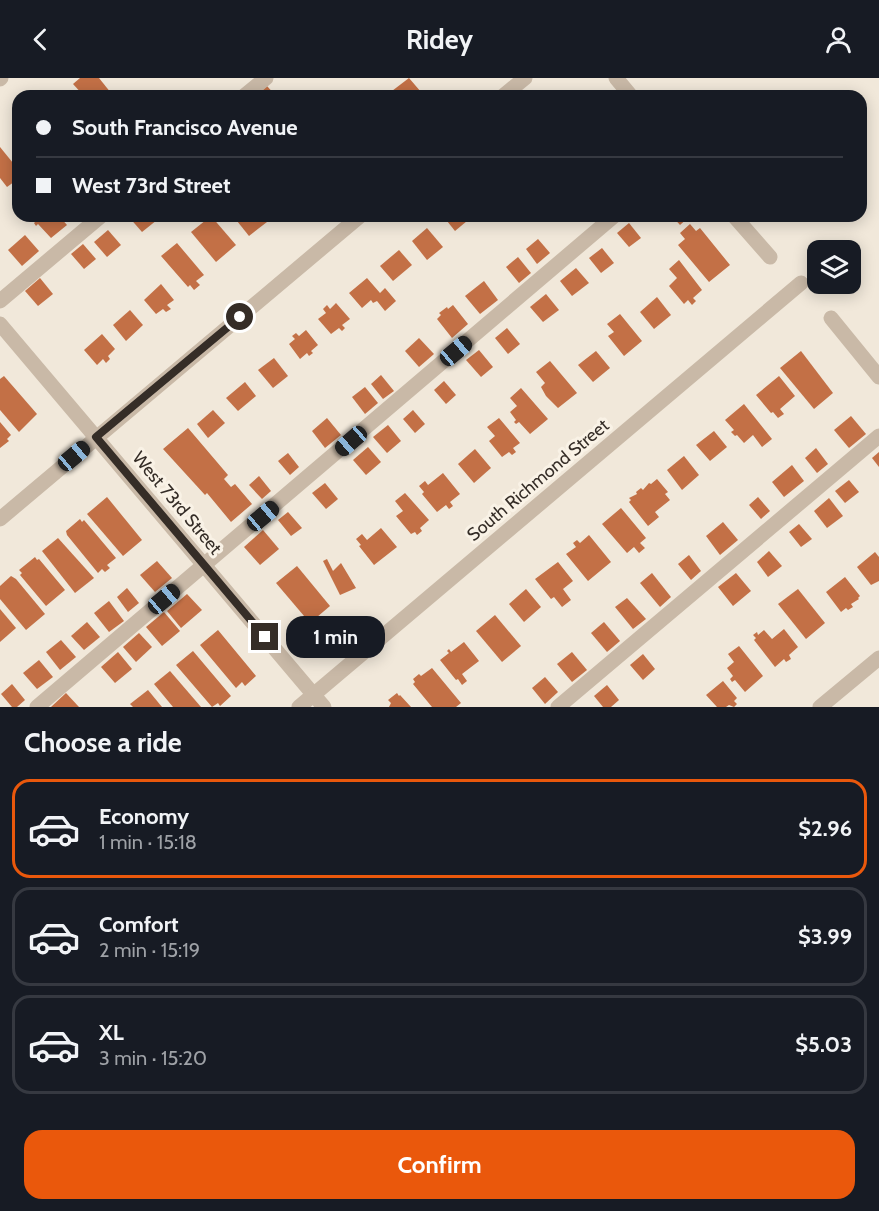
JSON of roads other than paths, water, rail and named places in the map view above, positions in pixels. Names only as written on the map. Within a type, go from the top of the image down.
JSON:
[{"type":"street","points":[[251,90],[266,78]]},
{"type":"street","points":[[510,90],[525,78]]},
{"type":"street","points":[[616,78],[626,90]]},
{"type":"street","points":[[0,301],[94,222]]},
{"type":"street","points":[[0,519],[353,222]]},
{"type":"street","points":[[37,707],[608,222]]},
{"type":"street","points":[[739,222],[770,257]]},
{"type":"street","name":"South Richmond Street","points":[[299,707],[801,283]]},
{"type":"street","points":[[831,318],[879,377]]},
{"type":"street","name":"West 73rd Street","points":[[0,324],[324,707]]},
{"type":"street","points":[[558,707],[879,436]]},
{"type":"street","points":[[820,707],[879,658]]}]
